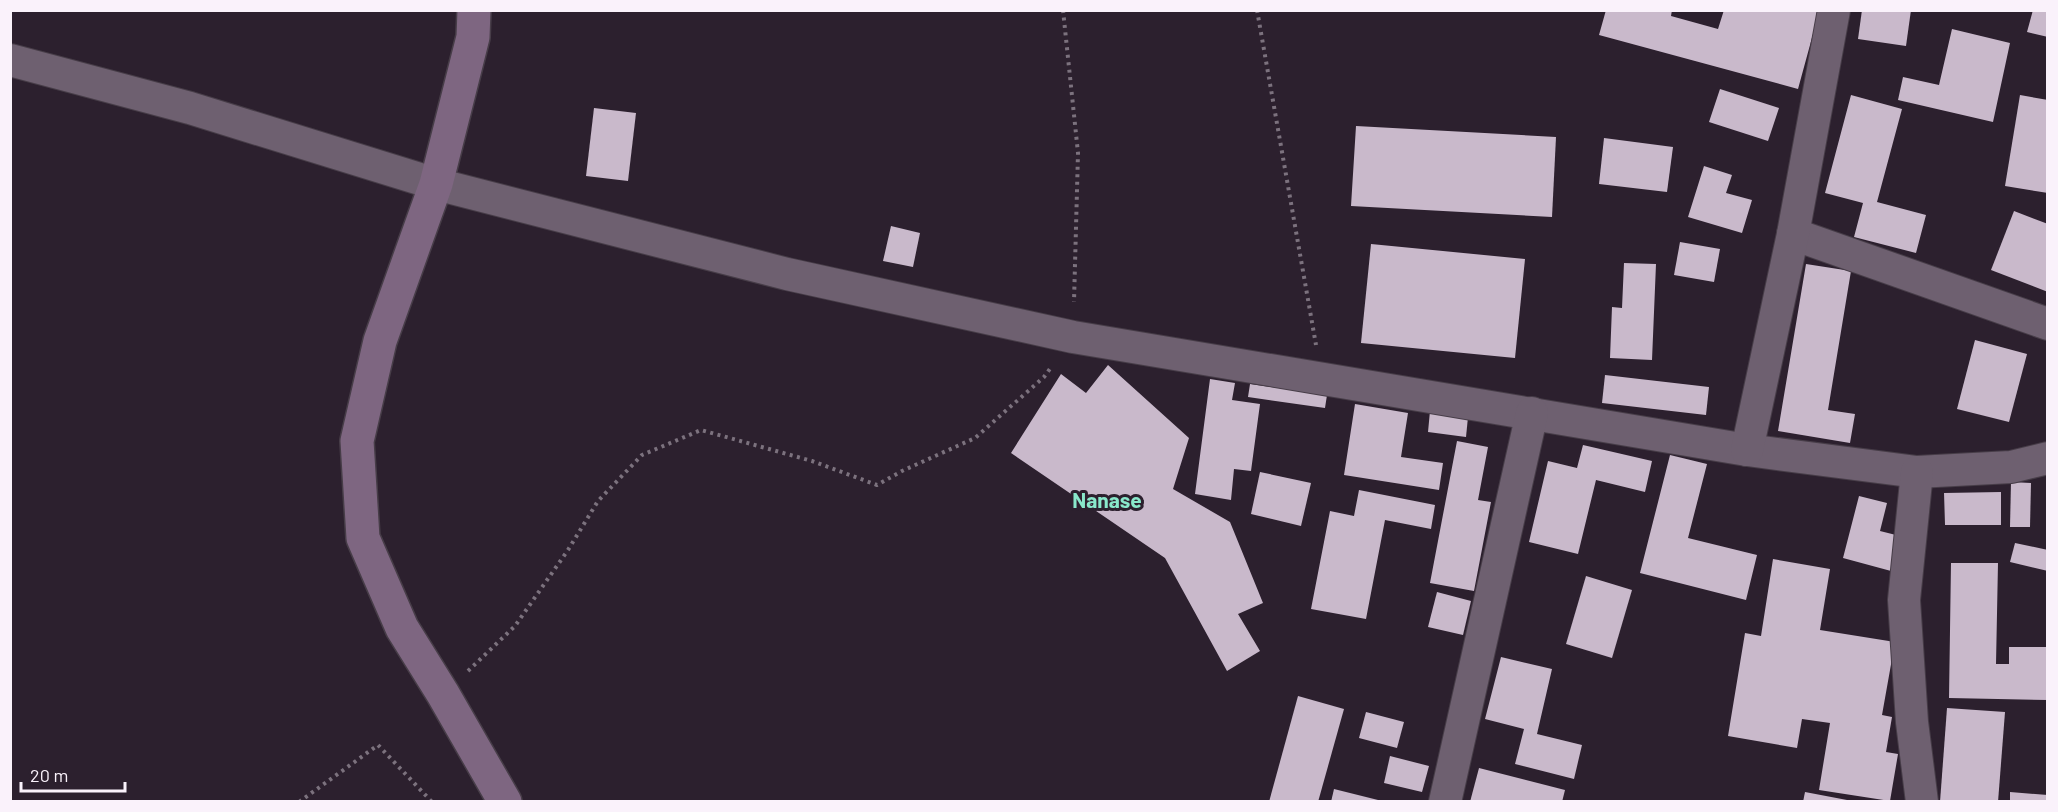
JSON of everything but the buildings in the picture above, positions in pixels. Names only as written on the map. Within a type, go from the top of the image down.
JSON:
[{"type":"street","points":[[474,10],[474,37],[436,184],[380,341],[357,441],[363,538],[402,628],[505,801]]},
{"type":"street","points":[[1747,450],[1793,234],[1834,10]]},
{"type":"street","points":[[10,60],[190,108],[436,184],[787,274],[1073,337],[1747,450],[1917,472],[2011,467],[2048,458]]},
{"type":"street","points":[[1793,234],[2048,324]]},
{"type":"street","points":[[1445,801],[1532,413]]},
{"type":"street","points":[[1917,472],[1904,600],[1912,722],[1922,801]]},
{"type":"path","points":[[443,694],[515,626],[568,550],[598,501],[642,455],[701,430],[812,461],[877,485],[902,471],[975,438],[1044,377],[1073,337],[1078,153],[1063,10]]},
{"type":"path","points":[[1257,10],[1322,378]]},
{"type":"path","points":[[298,801],[378,745],[432,801]]},
{"type":"district","name":"Nanase","points":[[1107,499]]}]
